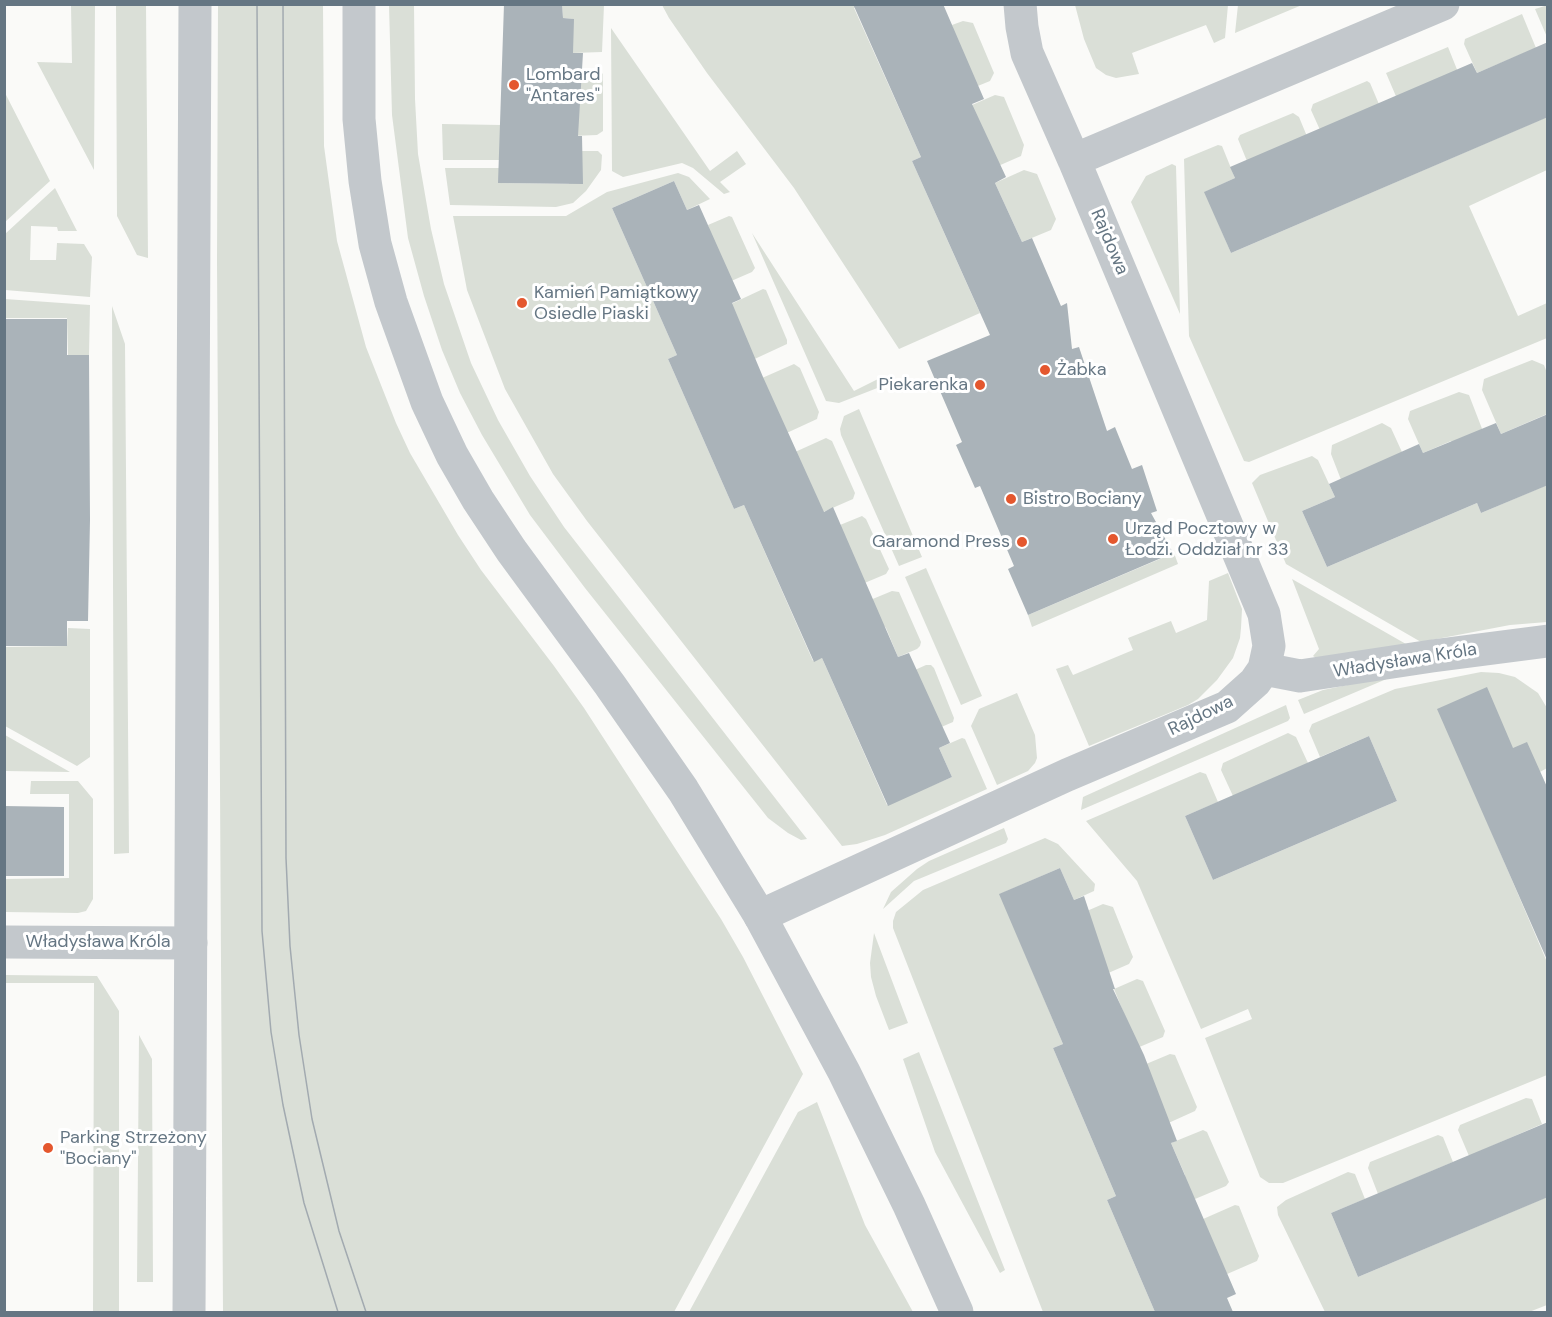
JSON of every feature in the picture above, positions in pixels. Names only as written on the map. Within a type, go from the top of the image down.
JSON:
[{"type":"street","points":[[189,1312],[195,4]]},
{"type":"street","points":[[359,4],[359,119],[365,182],[375,244],[391,302],[427,402],[452,455],[478,500],[511,550],[610,685],[683,790],[760,916],[844,1072],[909,1205],[957,1312]]},
{"type":"street","name":"Rajdowa","points":[[760,916],[1059,779],[1227,707],[1256,682],[1264,669],[1269,646],[1264,614],[1027,53],[1020,4]]},
{"type":"street","points":[[1074,160],[1443,4]]},
{"type":"street","name":"Władysława Króla","points":[[1264,669],[1300,676],[1548,641]]},
{"type":"street","name":"Władysława Króla","points":[[4,942],[191,943]]},
{"type":"shaded area","points":[[1238,4],[1302,5],[1235,33]]},
{"type":"shaded area","points":[[71,5],[95,5],[94,170],[37,62],[72,63]]},
{"type":"shaded area","points":[[116,5],[146,5],[148,258],[137,255],[117,216]]},
{"type":"shaded area","points":[[218,5],[323,5],[324,146],[337,241],[366,347],[396,423],[410,453],[458,535],[481,570],[584,708],[721,919],[803,1074],[674,1312],[223,1312],[217,261]]},
{"type":"shaded area","points":[[389,5],[414,5],[418,154],[431,229],[444,284],[471,363],[498,420],[530,476],[564,527],[807,839],[801,840],[788,833],[768,818],[585,588],[530,515],[482,435],[460,393],[442,350],[408,238],[392,115]]},
{"type":"shaded area","points":[[562,5],[604,5],[602,52],[573,53],[573,19],[563,18]]},
{"type":"shaded area","points":[[662,5],[862,5],[854,8],[921,157],[912,161],[980,313],[899,349],[794,188],[707,73]]},
{"type":"shaded area","points":[[1075,5],[1228,5],[1225,38],[1214,43],[1206,25],[1132,53],[1139,74],[1116,78],[1096,68],[1084,39]]},
{"type":"shaded area","points":[[1548,5],[1548,37],[1547,37],[1535,9]]},
{"type":"shaded area","points":[[1522,14],[1536,48],[1477,73],[1464,44],[1465,39]]},
{"type":"shaded area","points":[[963,21],[973,23],[994,73],[990,81],[968,90],[952,25]]},
{"type":"shaded area","points":[[611,28],[710,171],[737,151],[746,164],[720,182],[730,192],[724,194],[693,168],[682,163],[623,177],[612,171]]},
{"type":"shaded area","points":[[1448,47],[1462,82],[1401,108],[1386,73]]},
{"type":"shaded area","points":[[598,69],[603,74],[603,131],[597,135],[571,136],[572,70]]},
{"type":"shaded area","points":[[1367,81],[1370,83],[1384,116],[1325,141],[1311,110],[1313,104]]},
{"type":"shaded area","points":[[4,91],[50,181],[5,222],[4,222]]},
{"type":"shaded area","points":[[995,95],[1004,97],[1024,145],[1021,156],[989,170],[972,105]]},
{"type":"shaded area","points":[[1293,113],[1299,117],[1311,146],[1251,171],[1238,139],[1240,135]]},
{"type":"shaded area","points":[[1547,117],[1547,170],[1469,206],[1518,316],[1547,303],[1547,338],[1249,462],[1244,461],[1189,336],[1184,159],[1218,145],[1222,146],[1235,178],[1205,192],[1231,253]]},
{"type":"shaded area","points":[[442,124],[501,125],[500,160],[443,160]]},
{"type":"shaded area","points":[[571,151],[598,151],[602,155],[601,170],[586,191],[573,203],[556,207],[450,205],[445,168],[500,168],[500,183],[569,184]]},
{"type":"shaded area","points":[[1172,164],[1176,166],[1180,314],[1131,202],[1146,176]]},
{"type":"shaded area","points":[[1024,170],[1037,174],[1056,219],[1051,230],[1022,242],[995,183]]},
{"type":"shaded area","points":[[678,173],[689,177],[710,199],[687,210],[674,181],[612,208],[677,355],[668,359],[734,509],[744,505],[813,661],[822,658],[887,805],[952,777],[939,748],[962,738],[965,739],[987,789],[885,835],[857,844],[842,846],[587,521],[553,474],[505,389],[467,290],[453,216],[566,216],[607,192]]},
{"type":"shaded area","points":[[55,188],[77,231],[58,231],[57,227],[31,226],[30,260],[56,260],[57,243],[84,244],[92,257],[90,297],[5,290],[5,234]]},
{"type":"shaded area","points":[[729,216],[732,217],[755,268],[752,272],[722,285],[708,225]]},
{"type":"shaded area","points":[[752,233],[854,391],[880,378],[885,385],[839,403],[826,401]]},
{"type":"shaded area","points":[[763,289],[766,290],[787,344],[746,363],[731,304]]},
{"type":"shaded area","points":[[5,299],[90,305],[89,355],[68,355],[67,318],[5,318]]},
{"type":"shaded area","points":[[112,306],[125,344],[129,853],[114,854]]},
{"type":"shaded area","points":[[1532,360],[1544,365],[1547,373],[1547,414],[1501,434],[1482,390],[1484,379]]},
{"type":"shaded area","points":[[794,364],[800,368],[819,412],[817,419],[778,437],[753,382]]},
{"type":"shaded area","points":[[1459,392],[1469,395],[1486,439],[1457,452],[1451,441],[1423,453],[1408,419],[1410,411]]},
{"type":"shaded area","points":[[859,409],[922,557],[899,566],[841,435],[840,429],[844,416]]},
{"type":"shaded area","points":[[1382,423],[1391,428],[1407,463],[1345,490],[1331,454],[1332,445]]},
{"type":"shaded area","points":[[826,438],[832,441],[855,493],[853,499],[821,513],[784,457]]},
{"type":"shaded area","points":[[1312,456],[1318,460],[1335,497],[1302,511],[1327,567],[1477,503],[1481,513],[1547,485],[1547,622],[1510,625],[1421,642],[1286,564],[1252,483],[1260,475]]},
{"type":"shaded area","points":[[862,516],[866,519],[889,569],[886,574],[855,587],[840,525]]},
{"type":"shaded area","points":[[1174,553],[1178,564],[1032,627],[1028,615]]},
{"type":"shaded area","points":[[926,568],[982,696],[961,705],[905,577]]},
{"type":"shaded area","points":[[1228,573],[1242,609],[1240,638],[1233,658],[1217,680],[1198,699],[1188,705],[1089,746],[1056,669],[1068,665],[1073,675],[1133,650],[1128,638],[1171,621],[1176,633],[1207,620],[1209,581]]},
{"type":"shaded area","points":[[1292,579],[1406,644],[1321,661],[1313,656],[1319,649]]},
{"type":"shaded area","points":[[892,591],[899,592],[921,642],[917,649],[898,657],[886,628],[863,603]]},
{"type":"shaded area","points":[[68,628],[90,629],[90,757],[77,766],[5,726],[5,647],[67,646]]},
{"type":"shaded area","points":[[926,665],[934,668],[954,718],[953,722],[932,731],[906,674]]},
{"type":"shaded area","points":[[1481,672],[1515,677],[1538,693],[1547,708],[1547,768],[1540,772],[1465,770],[1547,962],[1547,1075],[1283,1183],[1269,1183],[1260,1177],[1205,1038],[1252,1019],[1248,1009],[1201,1029],[1137,881],[1086,821],[1200,772],[1206,774],[1218,802],[1185,816],[1213,880],[1397,801],[1369,736],[1320,757],[1309,731],[1312,724],[1395,689]]},
{"type":"shaded area","points":[[1396,675],[1304,714],[1298,700],[1323,690]]},
{"type":"shaded area","points":[[1017,693],[1035,735],[1037,758],[1028,771],[997,785],[971,726],[979,709]]},
{"type":"shaded area","points":[[1286,705],[1290,718],[1288,721],[1081,810],[1083,797]]},
{"type":"shaded area","points":[[1288,733],[1296,737],[1308,763],[1233,796],[1221,770],[1223,763]]},
{"type":"shaded area","points":[[5,735],[70,772],[5,771]]},
{"type":"shaded area","points":[[31,781],[78,781],[93,799],[93,899],[86,911],[78,913],[5,912],[5,879],[69,878],[69,794],[30,794]]},
{"type":"shaded area","points":[[1004,828],[1008,839],[1006,843],[914,881],[883,909],[891,892],[917,869],[929,861]]},
{"type":"shaded area","points":[[1045,838],[1058,844],[1095,884],[1094,891],[1074,900],[1060,868],[1000,894],[1063,1044],[1053,1048],[1116,1196],[1107,1200],[1155,1312],[1043,1312],[893,928],[896,912],[923,890]]},
{"type":"shaded area","points":[[1103,904],[1113,907],[1133,957],[1129,964],[1106,974],[1080,914]]},
{"type":"shaded area","points":[[874,933],[908,1023],[889,1030],[871,977],[870,963]]},
{"type":"shaded area","points":[[5,975],[97,976],[119,1011],[119,1312],[93,1312],[94,983],[5,983]]},
{"type":"shaded area","points":[[1137,979],[1143,981],[1165,1031],[1163,1037],[1130,1051],[1127,1021],[1114,989]]},
{"type":"shaded area","points":[[139,1035],[152,1059],[153,1282],[137,1282]]},
{"type":"shaded area","points":[[919,1052],[1005,1270],[1000,1273],[935,1152],[903,1059]]},
{"type":"shaded area","points":[[1170,1054],[1175,1055],[1197,1107],[1195,1111],[1164,1125],[1139,1067]]},
{"type":"shaded area","points":[[1526,1098],[1532,1099],[1542,1124],[1469,1156],[1458,1130],[1460,1125]]},
{"type":"shaded area","points":[[817,1102],[865,1225],[913,1312],[689,1312],[798,1112]]},
{"type":"shaded area","points":[[1203,1130],[1207,1132],[1229,1182],[1226,1186],[1195,1199],[1176,1179],[1185,1175],[1171,1143]]},
{"type":"shaded area","points":[[1438,1135],[1443,1137],[1453,1162],[1378,1194],[1368,1168],[1370,1162]]},
{"type":"shaded area","points":[[1348,1172],[1355,1174],[1365,1199],[1331,1213],[1358,1277],[1547,1197],[1547,1305],[1529,1312],[1325,1312],[1278,1215],[1277,1207],[1286,1200]]},
{"type":"shaded area","points":[[1235,1205],[1239,1206],[1259,1256],[1257,1261],[1218,1278],[1194,1223]]},
{"type":"building","points":[[504,4],[562,4],[563,18],[574,19],[573,53],[583,53],[578,136],[582,136],[583,184],[498,183]]},
{"type":"building","points":[[853,4],[943,4],[984,99],[972,104],[1006,177],[995,183],[1022,242],[1032,238],[1061,306],[1067,303],[1072,349],[1079,347],[1107,431],[1115,427],[1132,469],[1142,465],[1157,511],[1151,513],[1173,553],[1028,615],[1008,569],[1014,566],[980,486],[975,488],[956,445],[962,442],[927,361],[990,335],[912,161],[921,157]]},
{"type":"building","points":[[1548,42],[1548,117],[1231,253],[1204,192],[1235,178],[1230,167],[1472,63],[1477,73]]},
{"type":"building","points":[[674,181],[687,210],[699,205],[741,299],[732,303],[824,512],[833,507],[898,657],[909,653],[950,743],[939,748],[952,777],[888,806],[822,658],[814,662],[744,505],[734,509],[668,359],[677,355],[612,208]]},
{"type":"building","points":[[4,319],[67,319],[67,355],[89,355],[88,621],[67,621],[67,646],[4,646]]},
{"type":"building","points":[[1548,414],[1548,485],[1481,513],[1477,503],[1327,567],[1302,511],[1335,497],[1329,484],[1419,444],[1423,453],[1496,423],[1501,434]]},
{"type":"building","points":[[1487,687],[1513,748],[1527,742],[1548,789],[1548,962],[1437,709]]},
{"type":"building","points":[[1369,736],[1397,801],[1213,880],[1185,816]]},
{"type":"building","points":[[4,806],[64,807],[64,876],[4,876]]},
{"type":"building","points":[[1060,868],[1074,900],[1084,896],[1115,989],[1113,989],[1144,1055],[1177,1141],[1171,1143],[1236,1294],[1227,1298],[1233,1312],[1155,1312],[1107,1200],[1116,1196],[1053,1048],[1063,1044],[999,894]]},
{"type":"building","points":[[1548,1122],[1548,1197],[1358,1277],[1331,1213]]},
{"type":"tram line","points":[[257,4],[262,931],[271,1032],[283,1105],[304,1203],[338,1312]]},
{"type":"tram line","points":[[283,4],[286,858],[290,946],[299,1035],[312,1119],[339,1231],[366,1312]]},
{"type":"place","name":"Lombard \"Antares\"","points":[[514,85]]},
{"type":"place","name":"Kamień Pamiątkowy Osiedle Piaski","points":[[522,303]]},
{"type":"place","name":"Żabka","points":[[1045,370]]},
{"type":"place","name":"Piekarenka","points":[[980,385]]},
{"type":"place","name":"Bistro Bociany","points":[[1011,499]]},
{"type":"place","name":"Urząd Pocztowy w Łodzi. Oddział nr 33","points":[[1113,539]]},
{"type":"place","name":"Garamond Press","points":[[1022,542]]},
{"type":"place","name":"Parking Strzeżony \"Bociany\"","points":[[48,1148]]}]
